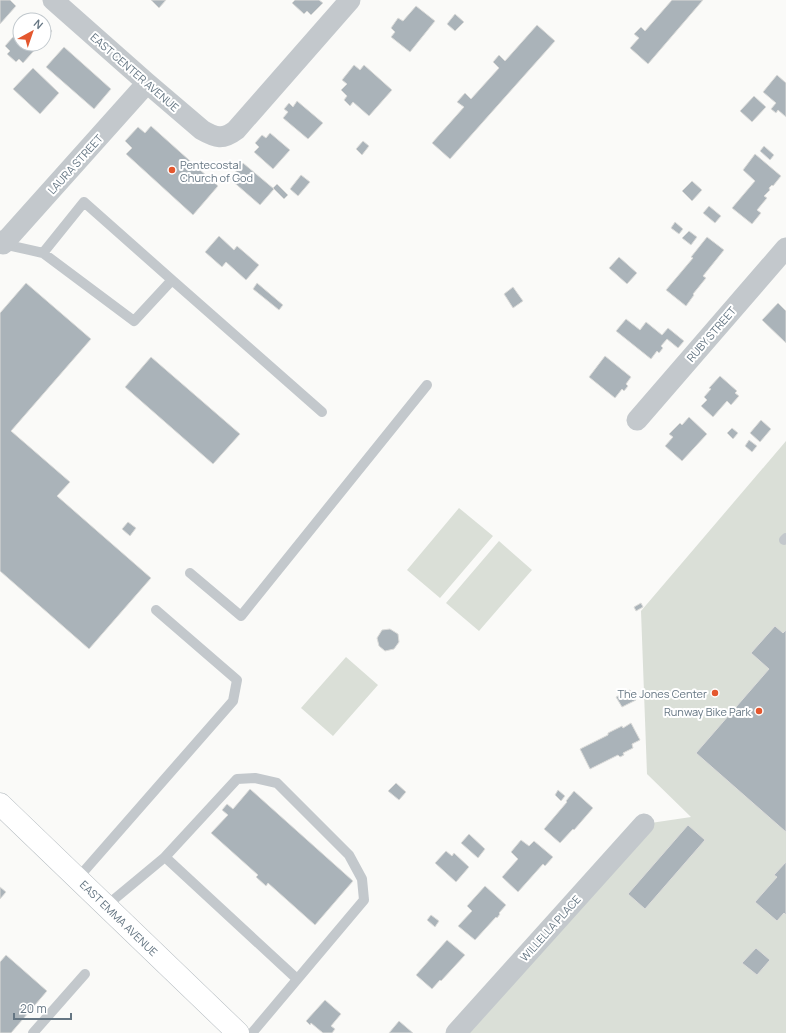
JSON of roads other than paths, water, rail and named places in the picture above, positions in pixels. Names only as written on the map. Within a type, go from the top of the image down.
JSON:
[{"type":"street","name":"EAST CENTER AVENUE","points":[[53,0],[202,130],[212,136],[221,138],[229,136],[236,130],[350,0]]},
{"type":"street","name":"LAURA STREET","points":[[2,243],[147,83]]},
{"type":"street","name":"RUBY STREET","points":[[637,420],[786,248]]},
{"type":"street","name":"EAST EMMA AVENUE","points":[[0,804],[238,1032]]},
{"type":"street","name":"WILLELLA PLACE","points":[[456,1033],[644,824]]},
{"type":"lane","points":[[43,253],[84,202],[322,412]]},
{"type":"lane","points":[[2,243],[43,253],[134,322],[172,280]]},
{"type":"lane","points":[[190,573],[241,616],[427,385]]},
{"type":"lane","points":[[78,878],[234,701],[237,680],[156,610]]},
{"type":"lane","points":[[106,906],[165,857],[237,779],[255,778],[277,783],[349,855],[362,879],[364,900],[297,979],[238,1032]]},
{"type":"lane","points":[[165,857],[297,979]]},
{"type":"lane","points":[[33,1033],[85,974]]},
{"type":"place","name":"Pentecostal Church of God","points":[[172,170]]},
{"type":"place","name":"The Jones Center","points":[[715,693]]},
{"type":"place","name":"Runway Bike Park","points":[[759,711]]}]
